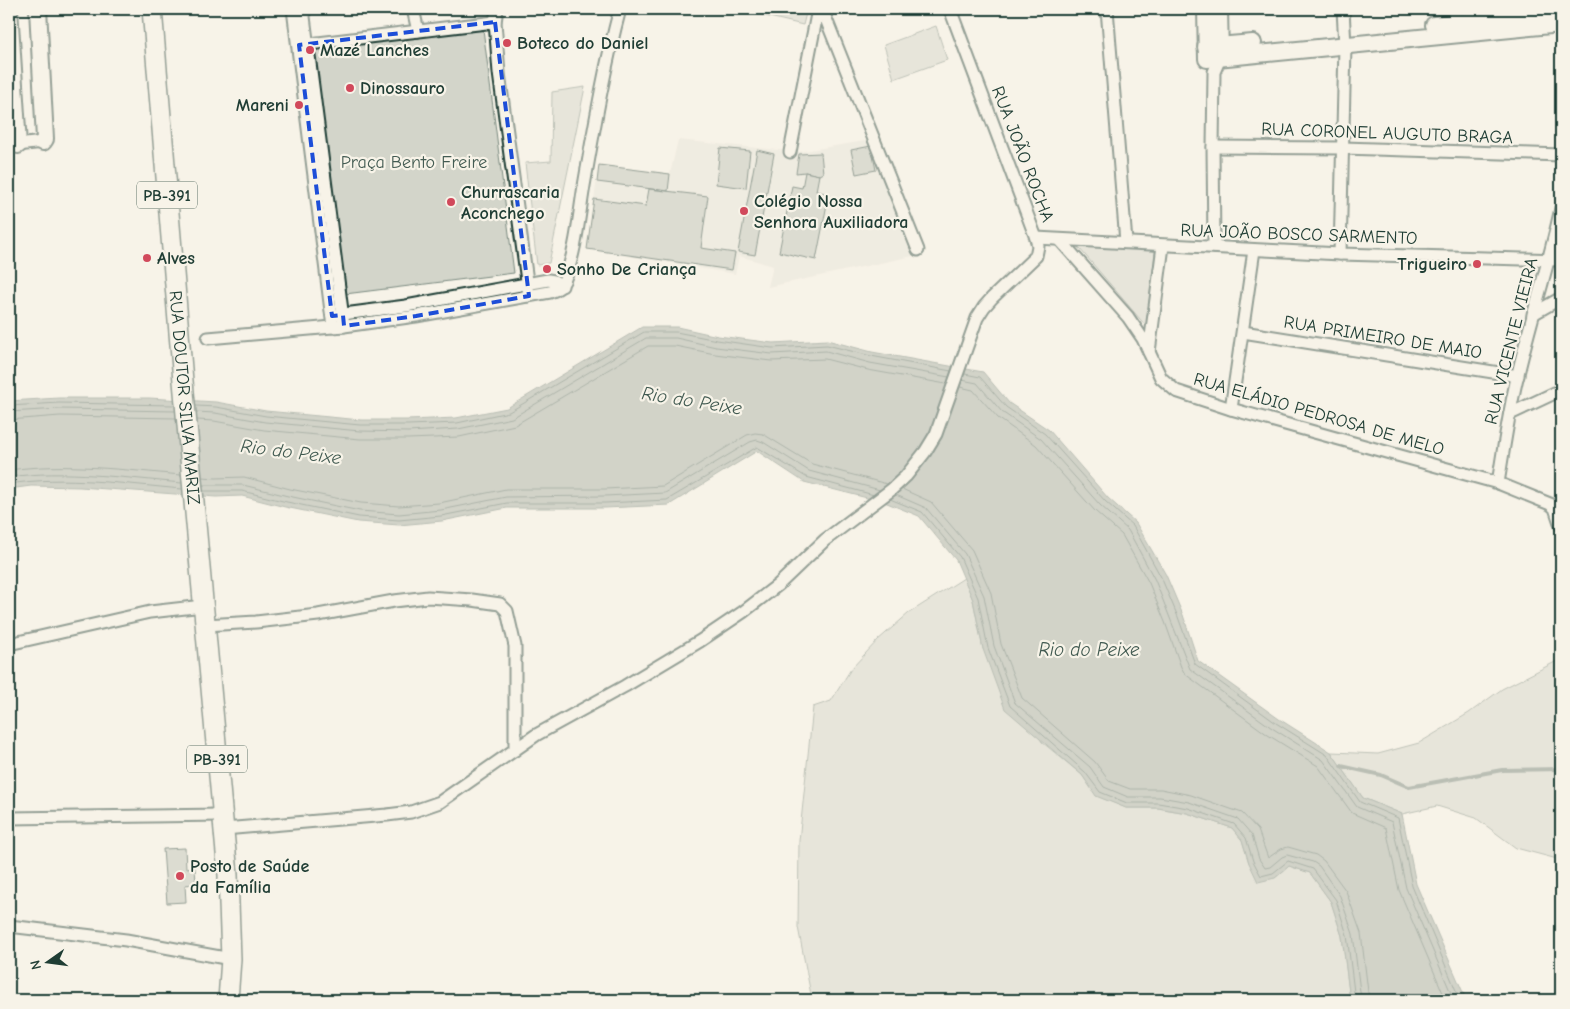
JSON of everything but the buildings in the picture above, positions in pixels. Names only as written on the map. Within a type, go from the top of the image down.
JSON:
[{"type":"main road","name":"RUA DOUTOR SILVA MARIZ","points":[[152,9],[183,340],[183,381],[203,606]]},
{"type":"main road","name":"PB-391","points":[[203,606],[230,912],[231,959],[228,1000]]},
{"type":"street","points":[[9,9],[13,146],[43,142],[45,139],[38,9]]},
{"type":"street","points":[[293,9],[303,45]]},
{"type":"street","points":[[303,9],[303,45],[338,321]]},
{"type":"street","points":[[413,9],[418,31]]},
{"type":"street","points":[[497,9],[495,22],[499,73],[528,290]]},
{"type":"street","points":[[208,338],[338,321],[416,316],[528,290],[557,286],[573,248],[593,128],[620,9]]},
{"type":"street","points":[[790,152],[820,9]]},
{"type":"street","points":[[820,9],[918,250]]},
{"type":"street","name":"RUA JOÃO ROCHA","points":[[9,818],[223,822],[336,820],[411,812],[428,807],[449,796],[555,723],[625,686],[700,641],[743,612],[778,585],[825,540],[891,490],[906,476],[925,452],[936,434],[977,318],[992,298],[1036,256],[1038,246],[950,9]]},
{"type":"street","points":[[1107,9],[1126,242]]},
{"type":"street","points":[[1206,9],[1213,56]]},
{"type":"street","points":[[1214,247],[1213,56],[1219,9]]},
{"type":"street","points":[[1340,254],[1345,41],[1343,9]]},
{"type":"street","points":[[1213,56],[1345,41],[1454,22],[1561,10]]},
{"type":"street","points":[[303,45],[495,22]]},
{"type":"street","points":[[1454,22],[1561,24]]},
{"type":"street","name":"RUA CORONEL AUGUTO BRAGA","points":[[1213,147],[1343,148],[1561,156]]},
{"type":"street","name":"RUA VICENTE VIEIRA","points":[[1498,483],[1510,414],[1533,314],[1556,260],[1561,208]]},
{"type":"street","name":"RUA JOÃO BOSCO SARMENTO","points":[[1036,238],[1340,254],[1556,260]]},
{"type":"street","name":"RUA ELÁDIO PEDROSA DE MELO","points":[[1060,240],[1128,317],[1143,339],[1161,378],[1176,391],[1231,409],[1498,483],[1550,504],[1555,508],[1561,526]]},
{"type":"street","points":[[1149,352],[1163,246]]},
{"type":"street","points":[[1231,409],[1254,250]]},
{"type":"street","points":[[1533,314],[1561,298]]},
{"type":"street","name":"RUA PRIMEIRO DE MAIO","points":[[1243,332],[1518,376]]},
{"type":"street","points":[[1510,414],[1561,390]]},
{"type":"street","points":[[205,625],[256,622],[318,615],[394,601],[428,597],[500,604],[508,611],[515,646],[515,750]]},
{"type":"street","points":[[9,644],[150,612],[203,606]]},
{"type":"street","points":[[9,926],[126,940],[231,959]]},
{"type":"highlighted area","points":[[495,22],[529,296],[416,316],[344,326],[343,315],[332,316],[299,45]]},
{"type":"shaded area","name":"Colégio Nossa Senhora Auxiliadora","points":[[678,140],[798,152],[871,140],[913,256],[768,287],[773,266],[739,256],[735,274],[587,249],[599,165],[670,174]]},
{"type":"green space","points":[[744,9],[807,9],[803,25],[744,11]]},
{"type":"green space","points":[[936,26],[947,60],[894,79],[884,45]]},
{"type":"green space","name":"Praça Bento Freire","points":[[483,29],[514,273],[345,294],[314,50]]},
{"type":"green space","points":[[585,87],[549,263],[537,265],[525,163],[551,161],[552,92]]},
{"type":"green space","points":[[1074,242],[1156,245],[1146,326]]},
{"type":"green space","points":[[964,578],[973,600],[983,649],[1042,742],[1082,775],[1097,796],[1126,808],[1158,808],[1187,813],[1232,828],[1242,840],[1249,863],[1275,878],[1289,866],[1310,873],[1331,902],[1342,936],[1350,1000],[812,1000],[798,927],[799,841],[813,707],[831,701],[851,669],[878,640],[909,613]]},
{"type":"green space","points":[[1561,659],[1561,860],[1516,848],[1476,818],[1437,806],[1402,814],[1363,798],[1331,752],[1378,754],[1419,743],[1469,713],[1502,689]]},
{"type":"water","name":"Rio do Peixe","points":[[642,327],[677,327],[718,336],[773,343],[827,340],[872,352],[983,372],[1009,403],[1049,430],[1108,498],[1136,523],[1166,575],[1183,615],[1198,661],[1279,719],[1331,752],[1363,798],[1402,814],[1416,884],[1465,1000],[1350,1000],[1342,936],[1331,902],[1310,873],[1289,866],[1275,878],[1258,882],[1249,863],[1242,840],[1232,828],[1187,813],[1158,808],[1126,808],[1096,796],[1082,775],[1005,709],[983,649],[973,600],[956,560],[919,516],[887,503],[804,482],[757,451],[669,505],[605,508],[507,508],[442,521],[399,525],[358,522],[242,496],[216,497],[80,487],[31,486],[9,489],[9,401],[59,398],[149,398],[216,402],[266,411],[361,420],[456,418],[507,408]]},
{"type":"waterway","points":[[1341,766],[1381,775],[1409,787],[1502,770],[1561,769]]},
{"type":"place","name":"Boteco do Daniel","points":[[507,43]]},
{"type":"place","name":"Mazé Lanches","points":[[310,50]]},
{"type":"place","name":"Dinossauro","points":[[350,88]]},
{"type":"place","name":"Mareni","points":[[299,105]]},
{"type":"place","name":"Churrascaria Aconchego","points":[[451,202]]},
{"type":"place","name":"Colégio Nossa Senhora Auxiliadora","points":[[744,211]]},
{"type":"place","name":"Alves","points":[[147,258]]},
{"type":"place","name":"Trigueiro","points":[[1477,264]]},
{"type":"place","name":"Sonho De Criança","points":[[547,269]]},
{"type":"place","name":"Posto de Saúde da Família","points":[[180,876]]}]
